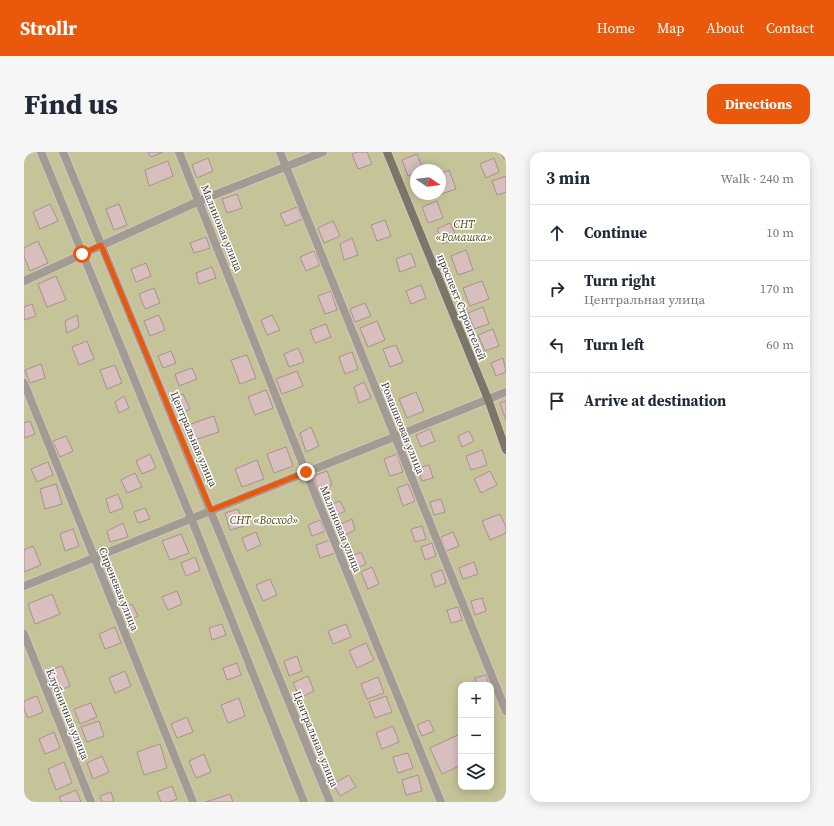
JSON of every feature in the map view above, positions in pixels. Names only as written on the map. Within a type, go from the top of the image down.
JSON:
[{"type":"street","points":[[41,152],[191,518],[304,802]]},
{"type":"street","name":"Центральная улица","points":[[63,152],[330,802]]},
{"type":"street","name":"Малиновая улица","points":[[179,152],[306,472],[440,802]]},
{"type":"street","name":"Ромашковая улица","points":[[280,152],[506,711]]},
{"type":"street","points":[[24,281],[199,201],[323,152]]},
{"type":"street","name":"проспект Строителей","points":[[387,152],[488,399],[506,450]]},
{"type":"street","points":[[504,152],[506,156]]},
{"type":"street","name":"Сиреневая улица","points":[[24,383],[193,802]]},
{"type":"street","points":[[24,586],[506,392]]},
{"type":"street","name":"Клубничная улица","points":[[24,634],[91,802]]},
{"type":"green space","name":"СНТ «Восход»","points":[[24,152],[506,152],[506,802],[24,802]]},
{"type":"building","points":[[148,152],[163,152],[151,157]]},
{"type":"building","points":[[357,152],[367,152],[372,164],[358,169],[352,154]]},
{"type":"building","points":[[417,154],[421,164],[410,164],[410,175],[408,176],[402,160]]},
{"type":"building","points":[[208,158],[213,171],[197,178],[192,165]]},
{"type":"building","points":[[494,158],[499,172],[486,178],[480,164]]},
{"type":"building","points":[[168,161],[173,176],[149,186],[145,170]]},
{"type":"building","points":[[449,170],[456,189],[446,192],[446,171]]},
{"type":"building","points":[[506,176],[506,192],[497,195],[492,181]]},
{"type":"building","points":[[237,194],[242,208],[227,213],[222,199]]},
{"type":"building","points":[[437,201],[443,218],[428,223],[422,207]]},
{"type":"building","points":[[50,204],[58,221],[40,229],[33,212]]},
{"type":"building","points":[[119,204],[127,225],[114,230],[106,209]]},
{"type":"building","points":[[297,207],[302,219],[286,226],[280,214]]},
{"type":"building","points":[[385,220],[391,236],[377,241],[371,225]]},
{"type":"building","points":[[333,221],[340,236],[324,243],[318,228]]},
{"type":"building","points":[[450,223],[457,238],[443,244],[437,229]]},
{"type":"building","points":[[206,237],[210,248],[194,253],[190,243]]},
{"type":"building","points":[[352,238],[358,255],[344,260],[340,244]]},
{"type":"building","points":[[38,241],[48,263],[30,271],[24,256],[24,248]]},
{"type":"building","points":[[466,250],[473,270],[458,275],[451,256]]},
{"type":"building","points":[[314,251],[320,265],[306,271],[300,257]]},
{"type":"building","points":[[411,253],[416,266],[400,272],[396,259]]},
{"type":"building","points":[[146,263],[151,276],[136,282],[131,269]]},
{"type":"building","points":[[212,267],[216,278],[199,284],[196,273]]},
{"type":"building","points":[[56,276],[66,300],[47,307],[38,284]]},
{"type":"building","points":[[482,281],[489,299],[470,306],[463,288]]},
{"type":"building","points":[[421,285],[426,298],[411,304],[406,291]]},
{"type":"building","points":[[154,288],[160,303],[145,309],[139,294]]},
{"type":"building","points":[[331,291],[337,310],[325,314],[318,296]]},
{"type":"building","points":[[365,303],[371,316],[355,322],[350,309]]},
{"type":"building","points":[[32,304],[36,316],[24,320],[24,307]]},
{"type":"building","points":[[483,307],[489,324],[474,329],[468,313]]},
{"type":"building","points":[[77,315],[79,327],[67,333],[65,321]]},
{"type":"building","points":[[159,315],[165,330],[150,336],[144,321]]},
{"type":"building","points":[[272,315],[280,330],[267,335],[261,320]]},
{"type":"building","points":[[377,321],[385,340],[368,347],[360,328]]},
{"type":"building","points":[[326,324],[331,337],[315,343],[310,330]]},
{"type":"building","points":[[493,329],[499,346],[485,351],[478,335]]},
{"type":"building","points":[[87,341],[94,359],[79,365],[72,347]]},
{"type":"building","points":[[396,345],[403,362],[390,367],[383,349]]},
{"type":"building","points":[[298,348],[304,362],[289,367],[284,354]]},
{"type":"building","points":[[171,351],[176,363],[163,368],[158,356]]},
{"type":"building","points":[[352,352],[358,369],[345,374],[339,357]]},
{"type":"building","points":[[247,355],[256,378],[240,384],[231,360]]},
{"type":"building","points":[[503,358],[506,372],[496,376],[491,363]]},
{"type":"building","points":[[41,364],[45,378],[30,383],[25,370]]},
{"type":"building","points":[[115,365],[122,383],[107,389],[100,370]]},
{"type":"building","points":[[192,368],[197,379],[179,386],[175,374]]},
{"type":"building","points":[[297,371],[303,386],[282,394],[276,379]]},
{"type":"building","points":[[364,382],[371,398],[359,403],[354,387]]},
{"type":"building","points":[[266,390],[273,408],[255,415],[248,397]]},
{"type":"building","points":[[416,392],[424,411],[407,418],[399,399]]},
{"type":"building","points":[[183,394],[190,409],[180,413],[174,398]]},
{"type":"building","points":[[124,396],[129,408],[119,413],[115,402]]},
{"type":"building","points":[[506,401],[506,420],[500,403]]},
{"type":"building","points":[[214,416],[219,432],[194,440],[188,425]]},
{"type":"building","points":[[30,421],[35,434],[24,438],[24,423]]},
{"type":"building","points":[[311,427],[319,446],[306,452],[300,433]]},
{"type":"building","points":[[430,429],[435,441],[421,447],[416,435]]},
{"type":"building","points":[[469,431],[474,441],[462,447],[458,436]]},
{"type":"building","points":[[66,436],[73,451],[60,457],[53,441]]},
{"type":"building","points":[[286,447],[293,466],[274,473],[267,454]]},
{"type":"building","points":[[482,450],[487,465],[471,470],[466,456]]},
{"type":"building","points":[[150,454],[156,468],[142,474],[136,461]]},
{"type":"building","points":[[397,454],[403,472],[390,476],[384,459]]},
{"type":"building","points":[[257,460],[264,479],[242,487],[235,469]]},
{"type":"building","points":[[48,462],[53,475],[37,482],[31,469]]},
{"type":"building","points":[[429,465],[433,478],[422,481],[418,468]]},
{"type":"building","points":[[327,471],[332,485],[319,490],[313,476]]},
{"type":"building","points":[[490,471],[497,485],[481,493],[474,479]]},
{"type":"building","points":[[135,473],[142,487],[127,493],[121,480]]},
{"type":"building","points":[[56,484],[62,504],[45,509],[40,489]]},
{"type":"building","points":[[408,484],[415,501],[403,506],[397,488]]},
{"type":"building","points":[[118,494],[123,508],[110,513],[106,499]]},
{"type":"building","points":[[441,499],[445,512],[434,515],[430,502]]},
{"type":"building","points":[[340,501],[345,511],[335,516],[330,505]]},
{"type":"building","points":[[145,508],[150,519],[138,523],[134,512]]},
{"type":"building","points":[[238,509],[244,526],[230,530],[225,513]]},
{"type":"building","points":[[500,514],[506,527],[506,533],[490,540],[482,521]]},
{"type":"building","points":[[352,519],[355,530],[343,536],[339,525]]},
{"type":"building","points":[[320,520],[325,531],[312,536],[308,525]]},
{"type":"building","points":[[123,523],[128,537],[110,542],[107,531]]},
{"type":"building","points":[[422,526],[426,539],[415,542],[411,529]]},
{"type":"building","points":[[73,529],[79,546],[65,551],[60,534]]},
{"type":"building","points":[[256,532],[261,545],[247,551],[242,538]]},
{"type":"building","points":[[453,532],[459,546],[446,551],[441,537]]},
{"type":"building","points":[[181,534],[189,553],[170,560],[162,541]]},
{"type":"building","points":[[330,540],[335,553],[320,558],[316,545]]},
{"type":"building","points":[[432,543],[436,556],[425,560],[421,547]]},
{"type":"building","points":[[33,546],[41,565],[24,572],[24,550]]},
{"type":"building","points":[[361,552],[366,564],[355,569],[350,557]]},
{"type":"building","points":[[195,557],[200,570],[186,576],[181,563]]},
{"type":"building","points":[[474,562],[478,574],[463,579],[459,568]]},
{"type":"building","points":[[372,567],[379,584],[368,589],[361,572]]},
{"type":"building","points":[[442,570],[446,583],[435,587],[431,574]]},
{"type":"building","points":[[270,579],[277,595],[263,601],[256,585]]},
{"type":"building","points":[[177,591],[182,604],[168,610],[162,597]]},
{"type":"building","points":[[52,594],[60,614],[35,624],[28,604]]},
{"type":"building","points":[[482,598],[486,611],[475,615],[471,601]]},
{"type":"building","points":[[132,604],[138,616],[128,621],[122,609]]},
{"type":"building","points":[[458,607],[462,620],[451,623],[447,610]]},
{"type":"building","points":[[222,624],[226,635],[212,640],[209,628]]},
{"type":"building","points":[[346,624],[351,637],[333,644],[328,631]]},
{"type":"building","points":[[115,627],[121,643],[105,649],[99,634]]},
{"type":"building","points":[[366,643],[374,660],[357,668],[349,651]]},
{"type":"building","points":[[297,656],[302,671],[289,676],[284,661]]},
{"type":"building","points":[[237,663],[241,675],[227,680],[223,668]]},
{"type":"building","points":[[62,666],[70,686],[53,693],[45,672]]},
{"type":"building","points":[[125,671],[131,686],[115,693],[109,678]]},
{"type":"building","points":[[486,675],[488,682],[476,682],[475,678]]},
{"type":"building","points":[[308,676],[314,691],[300,698],[293,683]]},
{"type":"building","points":[[378,677],[384,693],[367,699],[361,684]]},
{"type":"building","points":[[37,696],[43,712],[28,718],[24,708],[24,701]]},
{"type":"building","points":[[386,696],[392,712],[375,718],[369,702]]},
{"type":"building","points":[[239,698],[245,716],[228,723],[221,705]]},
{"type":"building","points":[[91,703],[97,717],[80,724],[74,709]]},
{"type":"building","points":[[187,717],[193,732],[177,738],[171,724]]},
{"type":"building","points":[[429,720],[434,731],[422,736],[417,725]]},
{"type":"building","points":[[99,721],[104,736],[87,742],[81,727]]},
{"type":"building","points":[[393,726],[399,742],[382,749],[376,733]]},
{"type":"building","points":[[54,732],[60,748],[45,754],[39,739]]},
{"type":"building","points":[[458,735],[458,766],[442,774],[430,748]]},
{"type":"building","points":[[160,744],[167,768],[144,775],[137,752]]},
{"type":"building","points":[[408,753],[413,768],[398,773],[393,757]]},
{"type":"building","points":[[204,754],[211,772],[196,778],[189,761]]},
{"type":"building","points":[[102,756],[109,772],[93,779],[87,763]]},
{"type":"building","points":[[64,762],[72,783],[56,790],[48,769]]},
{"type":"building","points":[[349,775],[356,787],[340,796],[333,784]]},
{"type":"building","points":[[418,775],[422,791],[406,795],[402,780]]},
{"type":"building","points":[[172,786],[177,799],[169,802],[161,802],[157,792]]},
{"type":"building","points":[[76,790],[81,802],[61,802],[59,797]]},
{"type":"building","points":[[111,792],[114,802],[102,802],[100,796]]},
{"type":"building","points":[[230,794],[233,802],[206,802]]},
{"type":"route","points":[[82,254],[101,245],[211,510],[306,472]]},
{"type":"park label","name":"СНТ «Ромашка»","points":[[464,230]]}]
